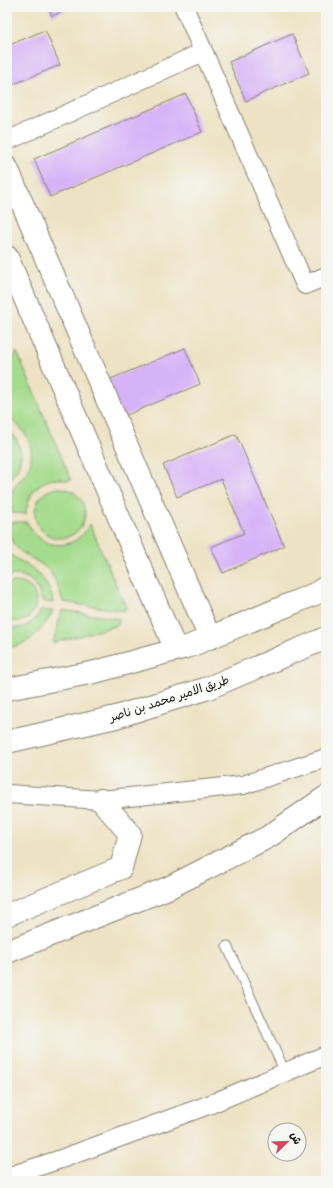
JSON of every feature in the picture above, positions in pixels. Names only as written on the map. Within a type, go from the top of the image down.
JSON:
[{"type":"main road","points":[[7,168],[210,638]]},
{"type":"main road","points":[[7,257],[176,650]]},
{"type":"main road","points":[[7,689],[96,672],[190,646],[317,593],[326,587]]},
{"type":"main road","name":"طريق الامير محمد بن ناصر","points":[[7,742],[116,717],[208,688],[326,638]]},
{"type":"main road","points":[[7,952],[168,888],[268,837],[326,797]]},
{"type":"main road","points":[[7,915],[121,868],[130,834],[101,800]]},
{"type":"street","points":[[184,7],[305,285],[326,276]]},
{"type":"street","points":[[7,141],[204,52]]},
{"type":"street","points":[[7,794],[101,800],[243,785],[326,758]]},
{"type":"street","points":[[7,1177],[61,1159],[211,1104],[326,1055]]},
{"type":"lane","points":[[227,946],[285,1072]]},
{"type":"green space","points":[[7,329],[12,342],[7,353]]},
{"type":"green space","points":[[17,352],[71,480],[52,479],[40,485],[31,495],[26,514],[12,513],[11,497],[12,491],[16,484],[27,472],[31,456],[31,448],[25,434],[20,427],[7,418],[7,368]]},
{"type":"green space","points":[[7,429],[13,435],[20,448],[20,462],[13,475],[7,481]]},
{"type":"green space","points":[[55,488],[65,488],[78,495],[85,508],[85,518],[78,531],[65,538],[55,538],[46,534],[39,527],[35,518],[35,508],[39,499],[46,492]]},
{"type":"green space","points":[[10,522],[27,522],[33,532],[40,539],[58,545],[67,544],[76,540],[84,533],[90,524],[126,608],[125,611],[63,602],[57,583],[51,573],[37,561],[23,553],[12,542]]},
{"type":"green space","points":[[7,551],[39,574],[51,593],[53,603],[42,601],[38,589],[25,577],[14,575],[7,577]]},
{"type":"green space","points":[[14,582],[26,584],[33,590],[36,598],[32,614],[26,619],[17,621],[7,619],[7,584]]},
{"type":"green space","points":[[41,610],[53,611],[40,630],[22,644],[7,648],[7,626],[18,628],[23,627],[31,623]]},
{"type":"green space","points":[[62,610],[119,619],[118,625],[53,643]]},
{"type":"building","points":[[48,7],[73,7],[52,16]]},
{"type":"building","points":[[45,30],[60,65],[7,87],[7,46]]},
{"type":"building","points":[[292,34],[309,73],[246,101],[229,62]]},
{"type":"building","points":[[186,94],[202,132],[50,197],[34,159]]},
{"type":"building","points":[[185,348],[200,384],[122,417],[106,381]]},
{"type":"building","points":[[236,434],[284,546],[223,573],[211,547],[244,533],[221,479],[177,497],[163,465]]}]
